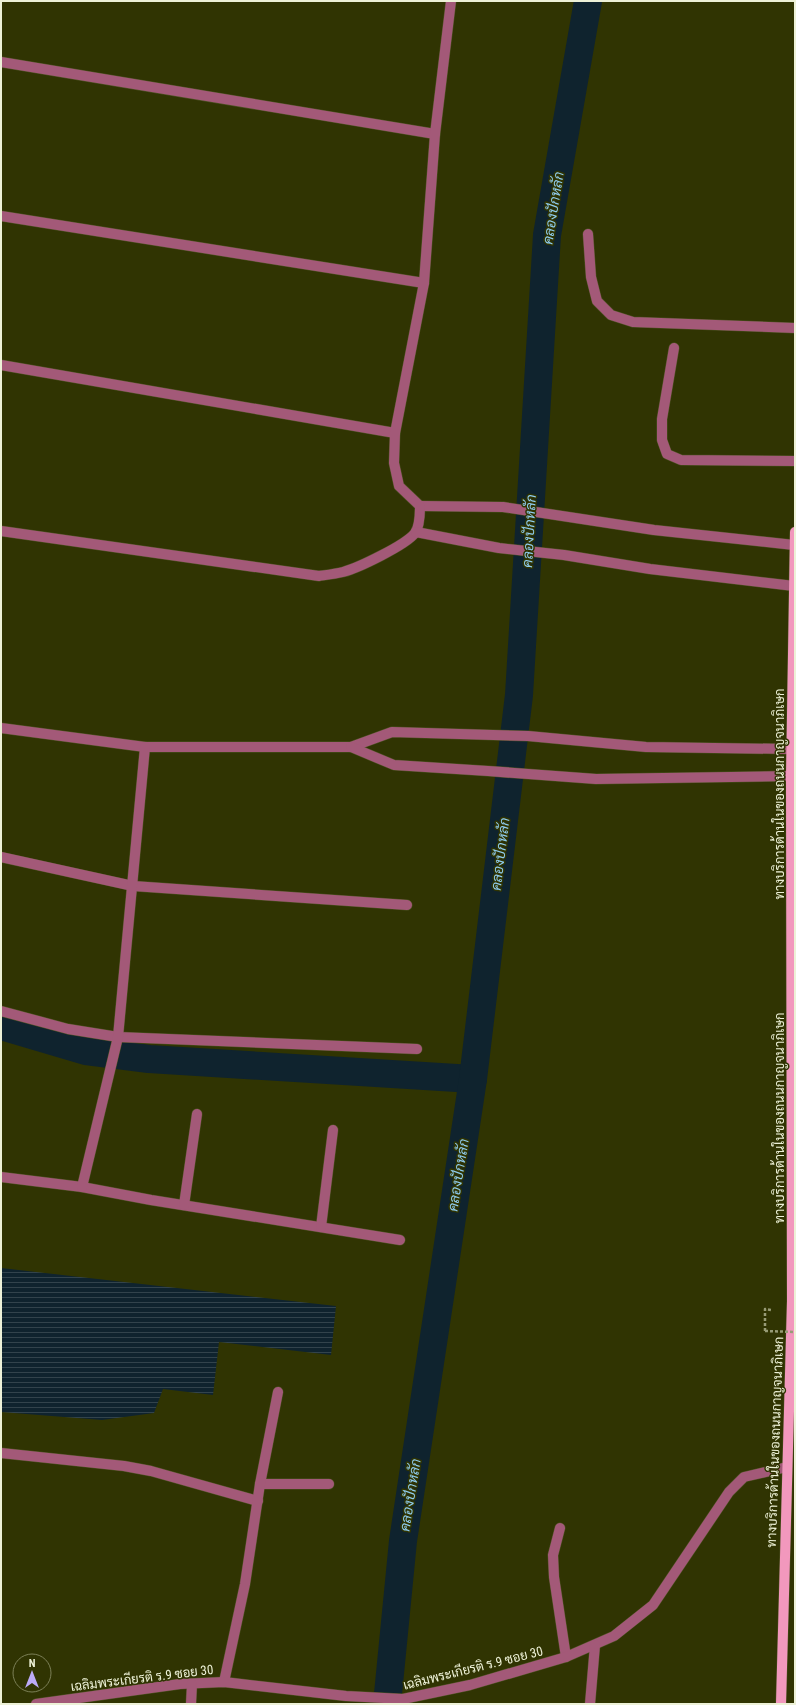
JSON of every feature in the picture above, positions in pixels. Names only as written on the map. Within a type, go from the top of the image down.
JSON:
[{"type":"main road","name":"ทางบริการด้านในของถนนกาญจนาภิเษก","points":[[781,1704],[792,1301],[791,776],[795,532]]},
{"type":"street","points":[[451,1],[435,134],[424,284],[395,433],[394,463],[399,486],[420,506],[503,506],[654,530],[794,545]]},
{"type":"street","points":[[1,62],[435,134]]},
{"type":"street","points":[[1,216],[424,284]]},
{"type":"street","points":[[588,234],[591,276],[597,301],[611,315],[633,322],[795,328]]},
{"type":"street","points":[[674,348],[662,420],[662,440],[667,454],[681,460],[795,461]]},
{"type":"street","points":[[1,365],[395,433]]},
{"type":"street","points":[[1,531],[319,576],[343,572],[405,542],[416,532],[420,514],[420,506]]},
{"type":"street","points":[[416,532],[499,548],[650,569],[794,586]]},
{"type":"street","points":[[1,728],[145,747],[351,747],[392,732],[528,736],[646,747],[792,749]]},
{"type":"street","points":[[82,1187],[117,1041],[133,886],[145,747]]},
{"type":"street","points":[[351,747],[394,765],[596,779],[791,776]]},
{"type":"street","points":[[1,858],[133,886],[407,905]]},
{"type":"street","points":[[1,1011],[117,1041],[417,1049]]},
{"type":"street","points":[[184,1205],[197,1114]]},
{"type":"street","points":[[321,1227],[333,1130]]},
{"type":"street","points":[[1,1177],[82,1187],[400,1240]]},
{"type":"street","points":[[224,1682],[245,1584],[260,1484],[278,1392]]},
{"type":"street","points":[[1,1453],[124,1466],[151,1471],[258,1501]]},
{"type":"street","name":"เฉลิมพระเกียรติ ร.9 ซอย 30","points":[[36,1704],[180,1684],[224,1682],[354,1696],[403,1699],[470,1685],[566,1658],[614,1636],[653,1605],[729,1492],[744,1477],[787,1467]]},
{"type":"street","points":[[260,1484],[329,1484]]},
{"type":"street","points":[[560,1528],[553,1555],[554,1577],[566,1658]]},
{"type":"street","points":[[590,1704],[595,1645]]},
{"type":"street","points":[[191,1704],[192,1684]]},
{"type":"path","points":[[765,1331],[795,1332]]},
{"type":"water","points":[[1,1268],[336,1306],[331,1355],[219,1342],[213,1395],[163,1389],[154,1413],[102,1420],[1,1412]]},
{"type":"waterway","name":"คลองปักหลัก","points":[[387,1704],[403,1541],[473,1079],[519,695],[547,235],[588,1]]},
{"type":"waterway","points":[[1,1026],[86,1051],[149,1059],[473,1079]]}]
